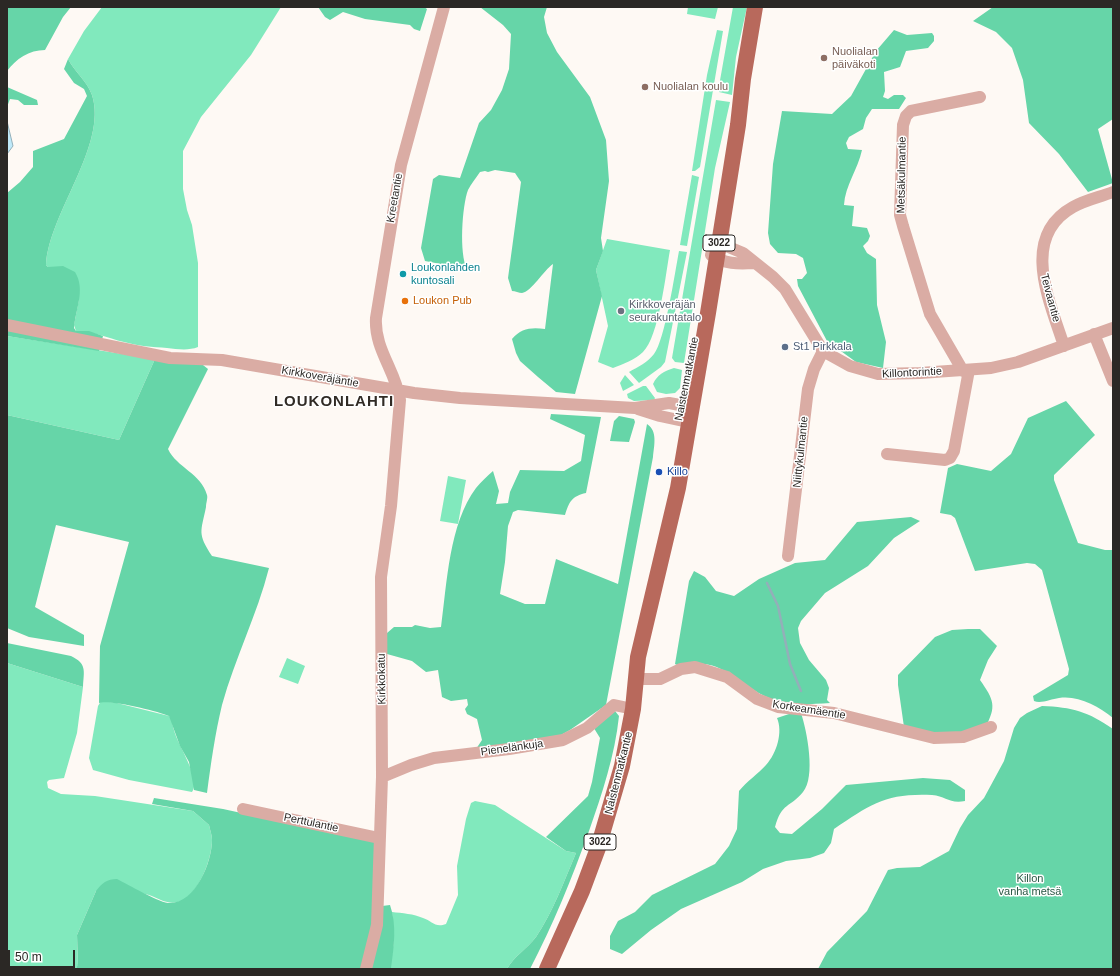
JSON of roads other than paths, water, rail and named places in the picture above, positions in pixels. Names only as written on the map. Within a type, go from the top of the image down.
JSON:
[{"type":"main road","name":"Naistenmatkantie","points":[[547,969],[566,929],[598,848],[622,766],[634,709],[660,564],[665,510],[685,413],[713,250],[738,125],[743,79],[756,7]]},
{"type":"street","name":"Kreetantie","points":[[398,390],[380,350],[376,332],[376,318],[401,165],[444,7]]},
{"type":"street","name":"Metsäkulmantie","points":[[966,370],[930,314],[900,215],[903,125],[906,116],[911,111],[980,97]]},
{"type":"street","name":"Teivaantie","points":[[1064,346],[1044,276],[1042,261],[1045,238],[1059,218],[1071,208],[1113,192]]},
{"type":"street","name":"Killontorintie","points":[[713,250],[738,249],[773,277],[785,289],[823,351],[850,366],[878,374],[966,370],[1018,362],[1113,328]]},
{"type":"street","points":[[713,250],[735,264],[754,263]]},
{"type":"street","name":"Kirkkoveräjäntie","points":[[7,325],[170,358],[222,360],[398,390],[460,398],[635,408],[669,404],[685,413]]},
{"type":"street","points":[[1094,334],[1113,381]]},
{"type":"street","name":"Niittykulmantie","points":[[788,556],[808,389],[814,369],[823,351]]},
{"type":"street","points":[[887,454],[945,460],[950,458],[954,451],[966,370]]},
{"type":"street","name":"Kirkkokatu","points":[[366,969],[377,925],[382,777],[381,577],[391,506],[400,400],[398,390]]},
{"type":"street","name":"Korkeamäentie","points":[[639,679],[660,679],[681,669],[695,667],[727,677],[757,699],[778,707],[818,710],[840,714],[934,738],[963,737],[991,727]]},
{"type":"street","name":"Pienelänkuja","points":[[382,777],[411,765],[434,758],[509,749],[564,740],[587,728],[614,705],[634,709]]},
{"type":"street","name":"Perttulantie","points":[[243,809],[379,838]]},
{"type":"water","points":[[7,121],[13,146],[7,154]]},
{"type":"waterway","points":[[767,583],[778,606],[790,664],[801,691]]},
{"type":"place","name":"Nuolialan päiväkoti","points":[[824,58]]},
{"type":"place","name":"Nuolialan koulu","points":[[645,87]]},
{"type":"place","name":"Loukonlahden kuntosali","points":[[403,274]]},
{"type":"place","name":"Loukon Pub","points":[[405,301]]},
{"type":"place","name":"Kirkkoveräjän seurakuntatalo","points":[[621,311]]},
{"type":"place","name":"St1 Pirkkala","points":[[785,347]]},
{"type":"place","name":"Killo","points":[[659,472]]},
{"type":"district","name":"LOUKONLAHTI","points":[[334,402]]},
{"type":"park label","name":"Killon vanha metsä","points":[[1030,885]]}]
